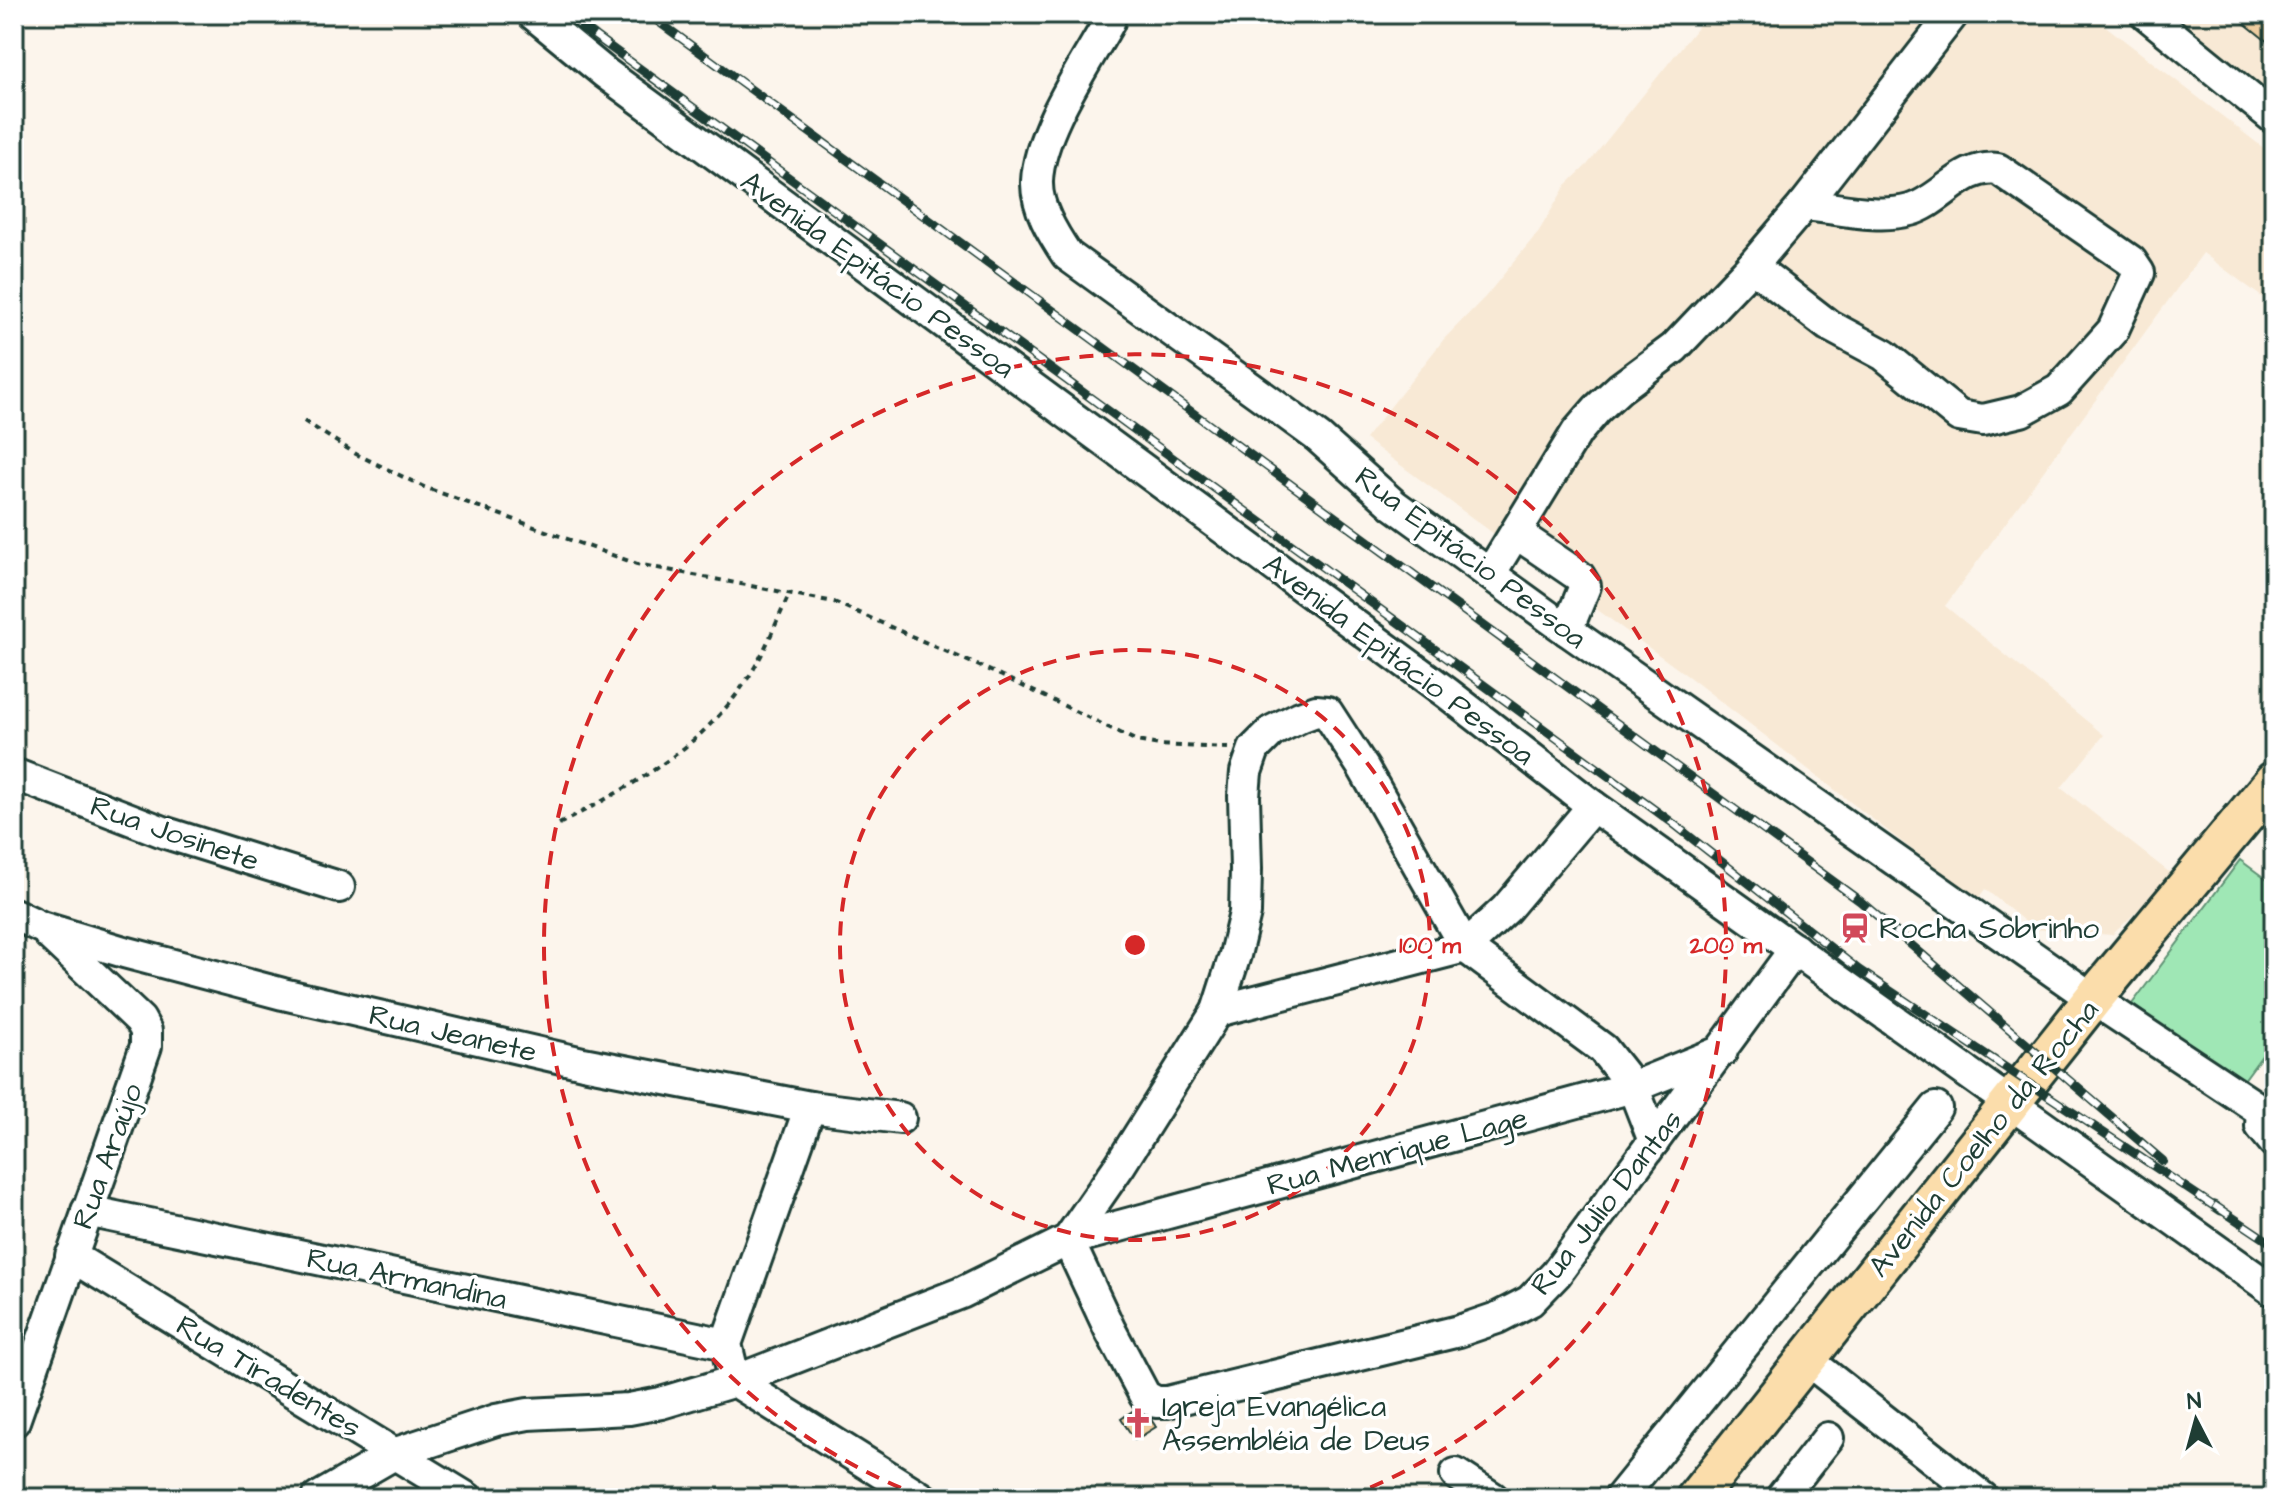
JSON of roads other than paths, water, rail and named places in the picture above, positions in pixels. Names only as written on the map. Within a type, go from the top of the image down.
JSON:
[{"type":"main road","name":"Avenida Coelho da Rocha","points":[[1696,1498],[2093,999],[2274,781]]},
{"type":"street","name":"Avenida Epitácio Pessoa","points":[[533,14],[605,73],[1434,683],[1593,806],[2274,1291]]},
{"type":"street","points":[[1490,574],[1577,432],[1597,409],[1674,348],[1752,266],[1804,205],[1953,14]]},
{"type":"street","points":[[2146,14],[2274,118]]},
{"type":"street","name":"Rua Epitácio Pessoa","points":[[1109,22],[1049,127],[1037,181],[1048,227],[1067,255],[1318,437],[1394,505],[1567,630],[2093,999],[2268,1103]]},
{"type":"street","points":[[1752,266],[1828,325],[1884,355],[1959,416],[1983,420],[2021,411],[2059,390],[2113,330],[2139,273],[2137,265],[1998,169],[1985,167],[1973,171],[1923,206],[1906,211],[1889,214],[1804,205]]},
{"type":"street","points":[[1516,533],[1579,576],[1585,586],[1567,630]]},
{"type":"street","points":[[1068,1240],[1120,1165],[1217,1011],[1245,913],[1244,796],[1246,772],[1254,749],[1272,731],[1316,711],[1327,712],[1364,769],[1465,947],[1603,1049],[1633,1087],[1654,1141]]},
{"type":"street","name":"Rua Josinete","points":[[14,774],[166,833],[339,887]]},
{"type":"street","points":[[1217,1011],[1465,947],[1506,909],[1593,806]]},
{"type":"street","name":"Rua Jeanete","points":[[14,914],[41,927],[283,994],[583,1063],[810,1107],[900,1118]]},
{"type":"street","name":"Rua Araújo","points":[[14,1421],[146,1046],[146,1031],[140,1020],[41,927]]},
{"type":"street","name":"Rua Julio Dantas","points":[[1068,1240],[1145,1396],[1156,1402],[1167,1402],[1459,1331],[1497,1318],[1530,1301],[1556,1274],[1795,949]]},
{"type":"street","name":"Rua Menrique Lage","points":[[318,1498],[396,1453],[496,1420],[528,1414],[629,1409],[735,1381],[961,1293],[1068,1240],[1633,1087],[1722,1051]]},
{"type":"street","points":[[2268,1103],[2263,1132],[2274,1142]]},
{"type":"street","points":[[810,1107],[726,1344],[735,1381],[922,1498]]},
{"type":"street","points":[[1620,1498],[1936,1108]]},
{"type":"street","name":"Rua Armandina","points":[[87,1211],[726,1344]]},
{"type":"street","name":"Rua Tiradentes","points":[[71,1256],[467,1498]]},
{"type":"street","points":[[1806,1359],[1983,1498]]},
{"type":"street","points":[[1781,1498],[1828,1438]]},
{"type":"street","points":[[1456,1474],[1493,1498]]},
{"type":"railway","points":[[565,14],[1670,821],[1859,970],[2221,1211]]},
{"type":"railway","points":[[648,14],[1860,901],[2163,1161]]},
{"type":"railway","points":[[2214,1205],[2274,1245]]},
{"type":"place","name":"Rocha Sobrinho","points":[[1855,928]]},
{"type":"place","name":"Igreja Evangélica Assembléia de Deus","points":[[1138,1423]]}]
